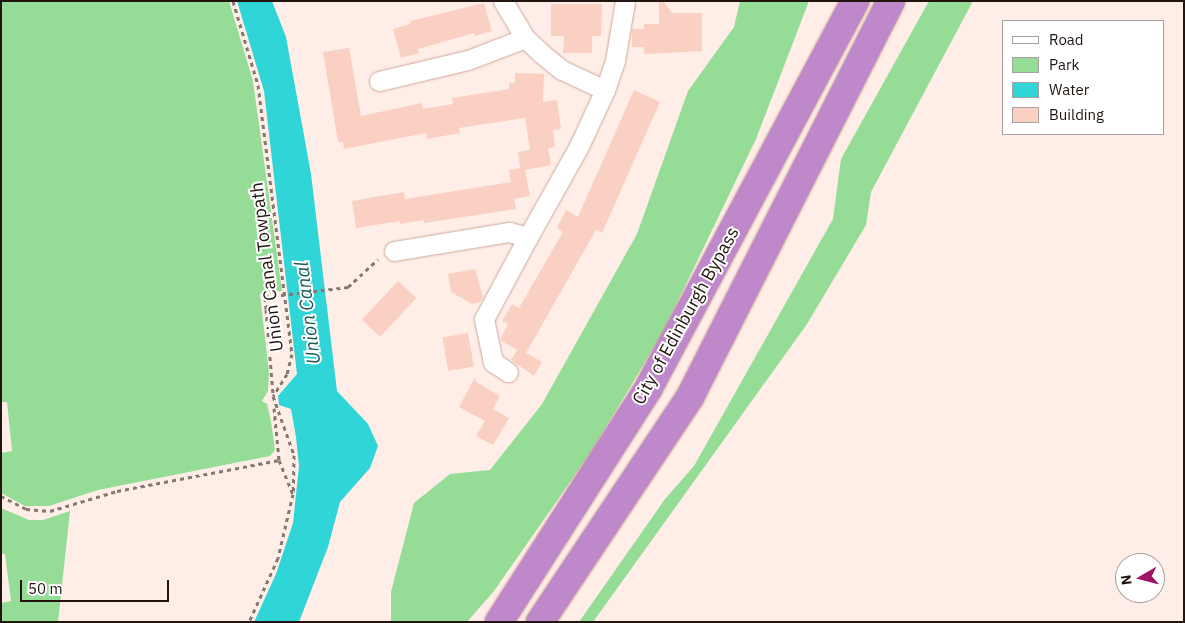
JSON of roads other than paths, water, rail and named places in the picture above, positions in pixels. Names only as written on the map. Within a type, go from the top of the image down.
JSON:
[{"type":"highway","name":"City of Edinburgh Bypass","points":[[499,622],[648,389],[855,1]]},
{"type":"highway","points":[[540,622],[690,397],[891,1]]},
{"type":"street","points":[[503,1],[525,38],[562,70],[605,90]]},
{"type":"street","points":[[508,372],[493,362],[484,319],[580,146],[605,90],[615,61],[625,1]]},
{"type":"street","points":[[379,81],[468,60],[525,38]]},
{"type":"street","points":[[394,251],[510,232],[528,237]]},
{"type":"water","name":"Union Canal","points":[[237,1],[272,1],[286,37],[311,174],[337,391],[368,424],[378,446],[370,468],[340,502],[328,547],[299,622],[254,622],[276,574],[293,523],[299,466],[296,437],[291,409],[279,405],[278,396],[297,374],[264,91]]}]
